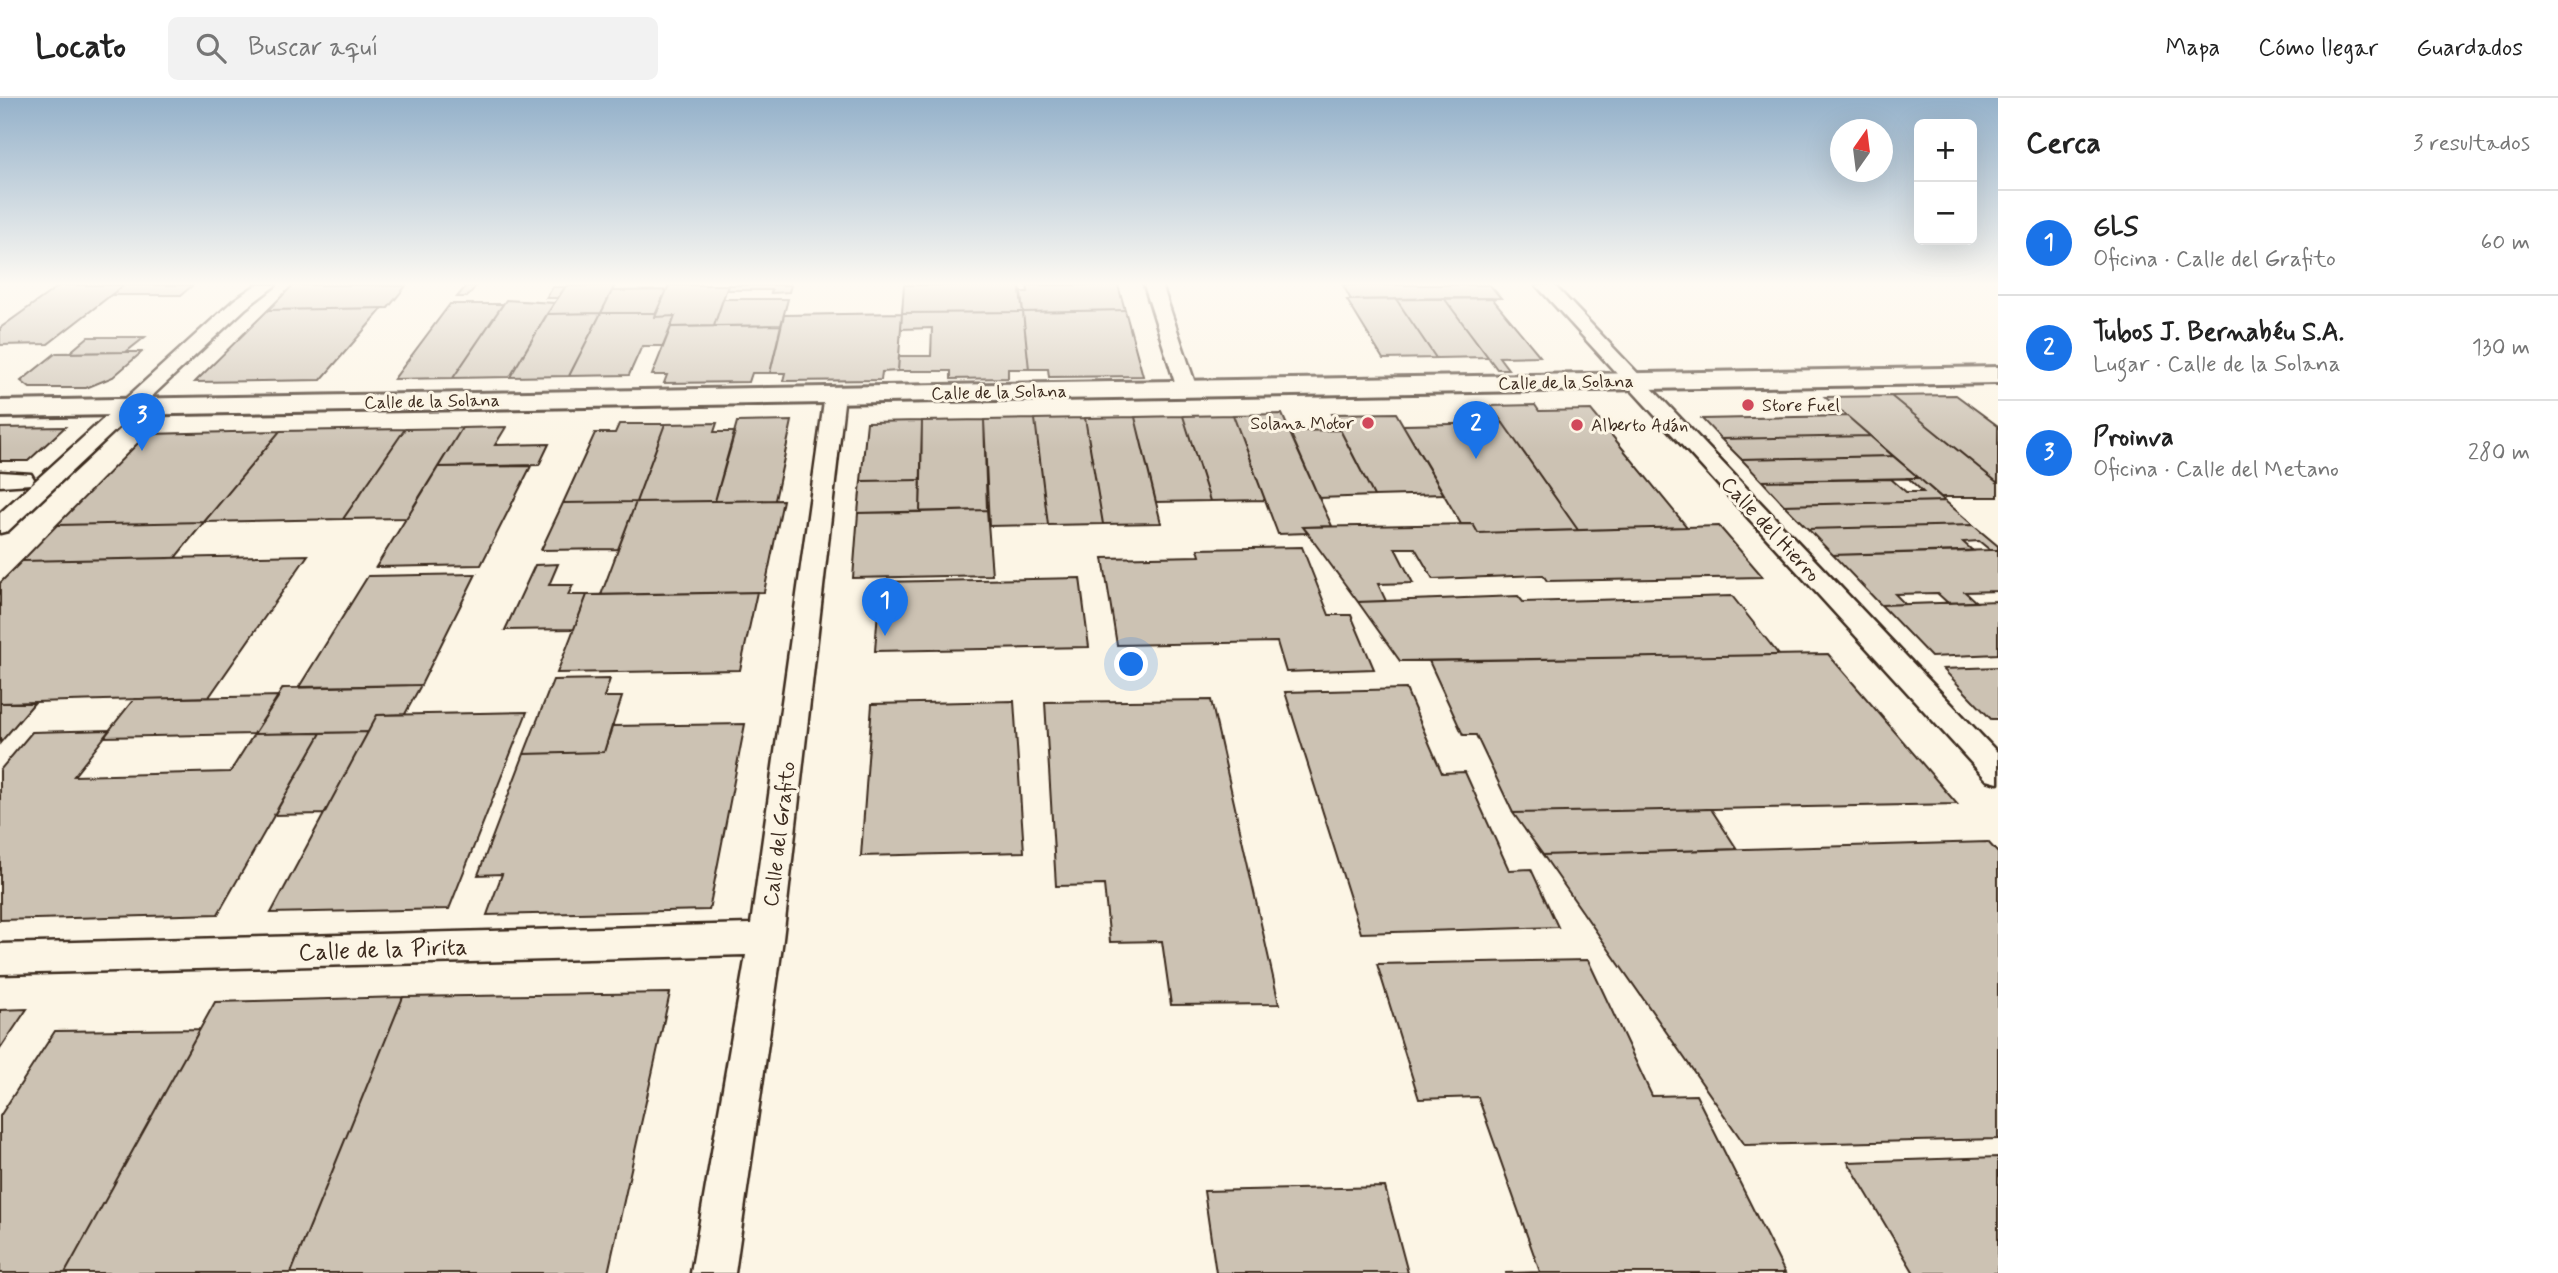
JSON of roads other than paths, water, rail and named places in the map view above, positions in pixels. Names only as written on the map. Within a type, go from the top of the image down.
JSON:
[{"type":"street","points":[[0,526],[201,340]]},
{"type":"street","points":[[1171,340],[1187,389]]},
{"type":"street","name":"Calle del Hierro","points":[[1596,340],[1998,772]]},
{"type":"street","name":"Calle de la Solana","points":[[0,409],[1998,375]]},
{"type":"street","name":"Calle del Grafito","points":[[713,1273],[766,939],[835,394]]},
{"type":"street","points":[[0,479],[23,479]]},
{"type":"street","name":"Calle de la Pirita","points":[[0,959],[766,939]]},
{"type":"place","name":"Store Fuel","points":[[1748,405]]},
{"type":"place","name":"Solana Motor","points":[[1368,423]]},
{"type":"place","name":"Alberto Adán","points":[[1577,425]]},
{"type":"place","name":"Proinva","points":[[142,451]]},
{"type":"place","name":"Tubos J. Bernabéu S.A.","points":[[1476,459]]},
{"type":"place","name":"GLS","points":[[885,636]]}]
